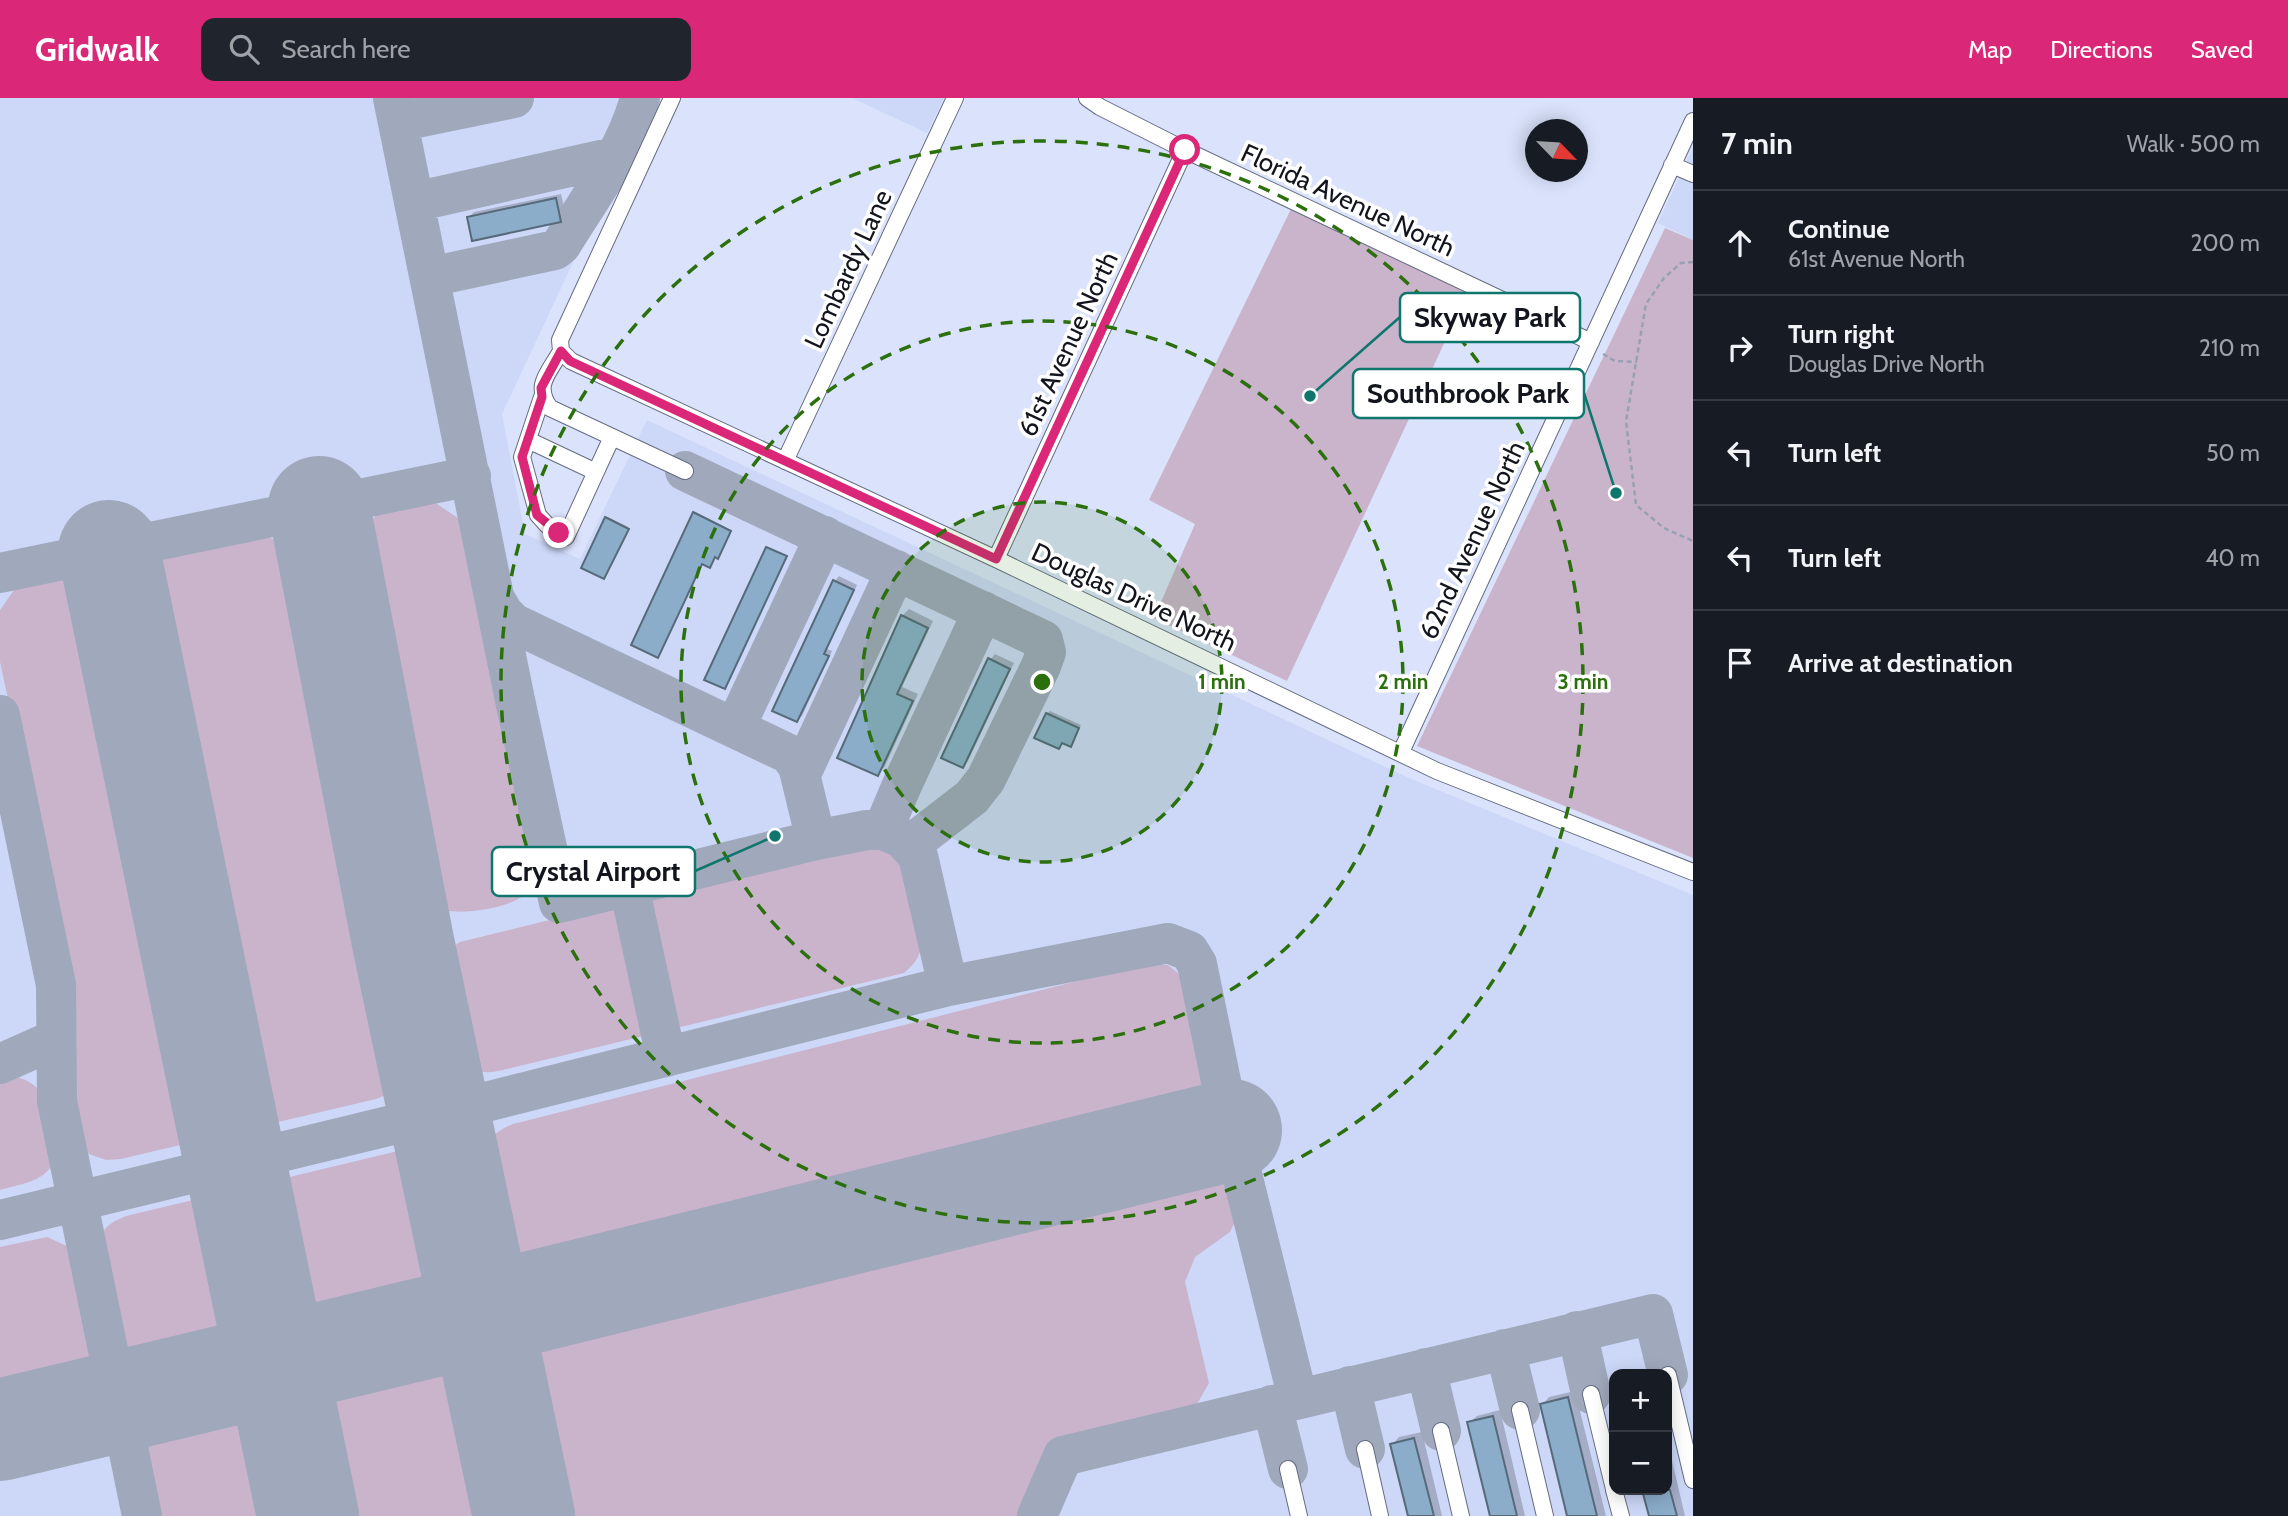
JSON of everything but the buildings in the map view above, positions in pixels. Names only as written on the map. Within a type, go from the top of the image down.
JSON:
[{"type":"street","points":[[612,437],[566,537],[537,515],[522,457],[542,397],[541,388],[561,351],[560,340],[672,98]]},
{"type":"street","name":"Lombardy Lane","points":[[785,461],[955,98]]},
{"type":"street","name":"Florida Avenue North","points":[[1087,98],[1185,150],[1591,342]]},
{"type":"street","name":"62nd Avenue North","points":[[1401,752],[1693,121]]},
{"type":"street","name":"61st Avenue North","points":[[996,559],[1185,150]]},
{"type":"street","points":[[1672,165],[1693,174]]},
{"type":"street","name":"Douglas Drive North","points":[[561,351],[570,361],[996,559],[1437,771],[1693,872]]},
{"type":"street","points":[[542,397],[550,408],[685,471]]},
{"type":"street","points":[[527,440],[596,472]]},
{"type":"street","points":[[1672,1392],[1693,1480]]},
{"type":"street","points":[[1591,1394],[1609,1469]]},
{"type":"street","points":[[1520,1410],[1545,1516]]},
{"type":"street","points":[[1441,1431],[1461,1516]]},
{"type":"street","points":[[1364,1450],[1380,1516]]},
{"type":"street","points":[[1287,1469],[1299,1516]]},
{"type":"street","points":[[1615,1495],[1620,1516]]},
{"type":"path","points":[[1693,262],[1681,263],[1664,278],[1646,304],[1626,421],[1636,505],[1664,528],[1693,541]]},
{"type":"path","points":[[1591,342],[1599,352],[1615,361],[1637,362]]},
{"type":"shaded area","points":[[0,98],[650,98],[502,414],[525,534],[580,559],[647,420],[1409,778],[1693,895],[1693,1516],[0,1516]]},
{"type":"shaded area","points":[[852,98],[944,98],[927,133]]},
{"type":"shaded area","points":[[1693,147],[1693,240],[1658,223]]},
{"type":"shaded area","points":[[1291,209],[1468,292],[1287,681],[1154,618],[1195,524],[1149,500]]},
{"type":"shaded area","points":[[1665,228],[1693,240],[1693,858],[1417,746]]},
{"type":"shaded area","points":[[425,496],[464,522],[535,871],[527,893],[507,904],[482,910],[457,912],[438,908],[431,901],[424,885],[353,548],[381,508]]},
{"type":"shaded area","points":[[262,532],[299,557],[303,567],[408,1063],[397,1086],[376,1099],[121,1159],[106,1160],[89,1154],[78,1140],[69,1089],[70,985],[0,662],[0,610],[21,580]]},
{"type":"shaded area","points":[[871,841],[898,852],[910,878],[921,944],[918,957],[904,973],[496,1071],[478,1071],[468,1063],[462,1053],[452,1024],[442,971],[446,954],[460,942]]},
{"type":"shaded area","points":[[1155,964],[1168,965],[1188,987],[1206,1081],[1200,1099],[1193,1107],[542,1271],[517,1268],[508,1261],[501,1249],[486,1177],[486,1149],[495,1135],[513,1124],[1125,969]]},
{"type":"shaded area","points":[[8,1075],[31,1083],[41,1094],[51,1127],[53,1151],[50,1168],[40,1177],[0,1190],[0,1077]]},
{"type":"shaded area","points":[[402,1150],[420,1158],[431,1171],[449,1263],[445,1285],[433,1296],[394,1309],[161,1362],[138,1360],[121,1346],[100,1258],[101,1236],[111,1223],[126,1216]]},
{"type":"shaded area","points":[[1204,1166],[1229,1176],[1238,1215],[1230,1232],[1195,1257],[1185,1282],[1209,1383],[1196,1406],[1071,1437],[1044,1469],[1023,1516],[557,1516],[529,1370],[538,1345],[554,1331],[571,1323]]},
{"type":"shaded area","points":[[47,1237],[69,1247],[79,1263],[95,1351],[91,1365],[71,1383],[57,1389],[0,1401],[0,1247]]},
{"type":"shaded area","points":[[440,1354],[450,1357],[464,1367],[478,1397],[503,1516],[157,1516],[145,1443],[152,1427],[172,1418]]},
{"type":"taxiway","points":[[393,98],[559,903],[816,840],[867,830],[883,830],[902,838],[918,856],[948,986]]},
{"type":"taxiway","points":[[398,122],[514,98]]},
{"type":"taxiway","points":[[430,277],[555,250],[561,245],[616,156],[634,118],[640,98]]},
{"type":"taxiway","points":[[414,202],[614,157]]},
{"type":"taxiway","points":[[685,471],[1043,640],[1046,652],[1041,666],[986,779],[972,797],[910,845]]},
{"type":"taxiway","points":[[0,573],[471,476]]},
{"type":"taxiway","points":[[735,728],[825,536]]},
{"type":"taxiway","points":[[801,774],[896,570]]},
{"type":"taxiway","points":[[495,599],[513,623],[789,754],[798,766],[816,840]]},
{"type":"taxiway","points":[[883,830],[983,611]]},
{"type":"taxiway","points":[[0,715],[56,985],[57,1101],[142,1516]]},
{"type":"taxiway","points":[[629,886],[666,1057]]},
{"type":"taxiway","points":[[0,1220],[948,986],[1168,943],[1189,951],[1197,964],[1231,1130],[1298,1399]]},
{"type":"taxiway","points":[[0,1064],[56,1039]]},
{"type":"taxiway","points":[[1037,1516],[1063,1456],[1653,1314],[1667,1369]]},
{"type":"taxiway","points":[[1577,1331],[1591,1394]]},
{"type":"taxiway","points":[[1505,1349],[1520,1410]]},
{"type":"taxiway","points":[[1426,1368],[1441,1431]]},
{"type":"taxiway","points":[[1350,1386],[1365,1449]]},
{"type":"taxiway","points":[[1272,1405],[1288,1469]]},
{"type":"runway","points":[[319,507],[403,942],[524,1516]]},
{"type":"runway","points":[[109,551],[308,1516]]},
{"type":"runway","points":[[0,1430],[1231,1130]]},
{"type":"place","name":"Skyway Park","points":[[1310,396]]},
{"type":"place","name":"Southbrook Park","points":[[1616,493]]},
{"type":"place","name":"Crystal Airport","points":[[775,836]]},
{"type":"route","points":[[559,533],[537,515],[522,457],[542,397],[541,388],[561,351],[570,361],[996,559],[1185,150]]}]
